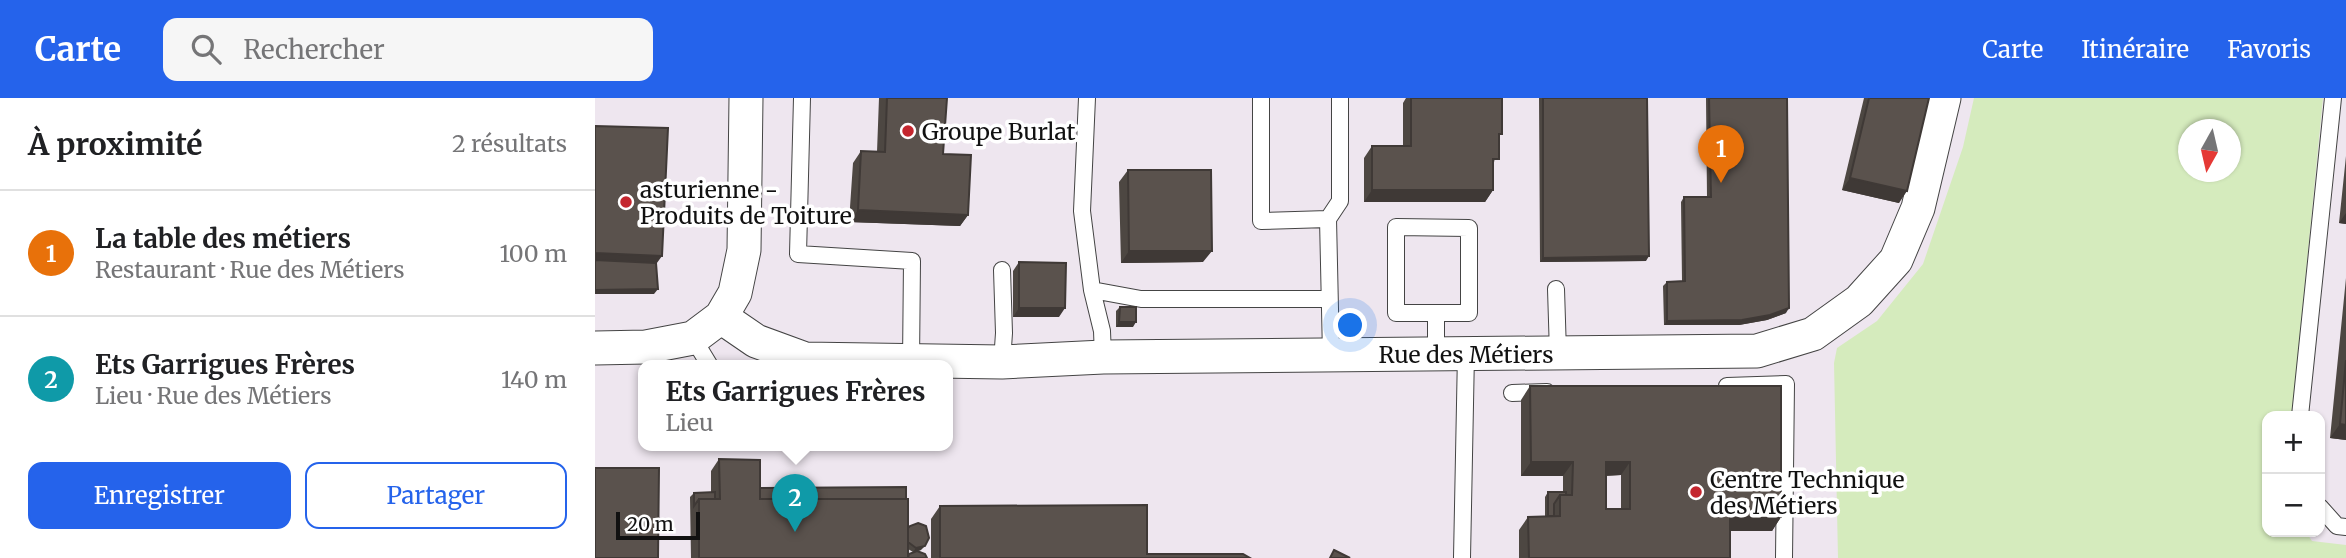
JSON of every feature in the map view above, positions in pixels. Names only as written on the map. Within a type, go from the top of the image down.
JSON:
[{"type":"street","points":[[595,348],[646,347],[693,338],[720,317],[735,293],[744,250],[746,98]]},
{"type":"street","name":"Rue des Métiers","points":[[953,362],[1103,357],[1757,351],[1813,334],[1859,301],[1896,260],[1918,208],[1944,98]]},
{"type":"street","name":"Rue des Métiers","points":[[720,317],[756,341],[805,359],[840,360]]},
{"type":"lane","points":[[802,98],[798,254],[912,261],[911,360]]},
{"type":"lane","points":[[1087,98],[1082,211],[1093,290],[1102,331],[1103,357]]},
{"type":"lane","points":[[1261,98],[1261,221],[1328,219]]},
{"type":"lane","points":[[1331,354],[1328,219],[1340,201],[1340,98]]},
{"type":"lane","points":[[2301,411],[2333,98]]},
{"type":"lane","points":[[1396,227],[1469,228],[1468,313],[1436,313],[1396,313],[1396,227]]},
{"type":"lane","points":[[1002,270],[1002,362]]},
{"type":"lane","points":[[1556,289],[1558,353]]},
{"type":"lane","points":[[1093,290],[1140,299],[1329,299]]},
{"type":"lane","points":[[1436,313],[1451,353],[1462,558]]},
{"type":"lane","points":[[693,338],[707,360]]},
{"type":"lane","points":[[1717,387],[1786,384],[1784,558]]},
{"type":"lane","points":[[1512,393],[1567,391]]},
{"type":"lane","points":[[2325,512],[2337,526],[2346,527]]},
{"type":"shaded area","points":[[595,98],[2346,98],[2346,558],[595,558]]},
{"type":"green space","points":[[1974,98],[2323,98],[2292,411],[2262,411],[2262,537],[2309,537],[2312,541],[2346,545],[2346,558],[1838,558],[1834,363],[1837,348],[1877,321],[1923,264],[1963,147]]},
{"type":"building","name":"Groupe Burlat","points":[[887,98],[947,98],[943,154],[971,155],[968,215],[858,210],[861,151],[885,152]]},
{"type":"building","points":[[1411,98],[1502,98],[1502,134],[1499,134],[1499,159],[1493,159],[1493,190],[1372,190],[1372,146],[1411,146]]},
{"type":"building","points":[[1543,98],[1647,98],[1649,256],[1543,258]]},
{"type":"building","points":[[1709,98],[1787,98],[1789,308],[1742,320],[1667,321],[1667,282],[1685,281],[1684,197],[1711,197]]},
{"type":"building","points":[[1869,98],[1929,98],[1907,191],[1850,178]]},
{"type":"building","name":"asturienne - Produits de Toiture","points":[[595,126],[668,128],[662,256],[595,253]]},
{"type":"building","points":[[1128,170],[1211,170],[1212,251],[1129,251]]},
{"type":"building","points":[[595,260],[656,263],[658,289],[595,290]]},
{"type":"building","points":[[1019,262],[1066,263],[1065,308],[1019,308]]},
{"type":"building","points":[[1120,307],[1136,307],[1136,322],[1119,322]]},
{"type":"building","points":[[2346,360],[2346,425],[2340,424]]},
{"type":"building","name":"Centre Technique des Métiers","points":[[1530,386],[1781,386],[1781,517],[1730,517],[1730,558],[1529,558],[1528,517],[1560,516],[1560,495],[1572,495],[1573,462],[1531,462]],"holes":[[[1606,462],[1630,462],[1630,509],[1606,509]]]},
{"type":"building","points":[[719,459],[760,460],[760,499],[908,499],[908,558],[699,558],[699,499],[720,499]]},
{"type":"building","points":[[595,468],[659,468],[658,558],[595,558]]},
{"type":"building","points":[[906,487],[906,499],[760,499],[760,488]]},
{"type":"building","points":[[715,492],[715,499],[699,499],[694,506],[694,493]]},
{"type":"building","points":[[1548,492],[1566,492],[1566,495],[1560,495],[1554,504],[1554,516],[1548,516]]},
{"type":"building","points":[[1147,505],[1147,554],[1243,554],[1250,558],[940,558],[940,506]]},
{"type":"building","points":[[918,523],[926,526],[929,538],[925,546],[916,548],[908,542],[908,528]]},
{"type":"building","points":[[1334,550],[1350,558],[1330,558]]},
{"type":"building","points":[[917,551],[925,554],[927,558],[908,558],[909,554]]},
{"type":"place","name":"Groupe Burlat","points":[[908,131]]},
{"type":"place","name":"La table des métiers","points":[[1721,183]]},
{"type":"place","name":"asturienne - Produits de Toiture","points":[[626,202]]},
{"type":"place","name":"Centre Technique des Métiers","points":[[1696,492]]},
{"type":"place","name":"Ets Garrigues Frères","points":[[795,532]]}]
